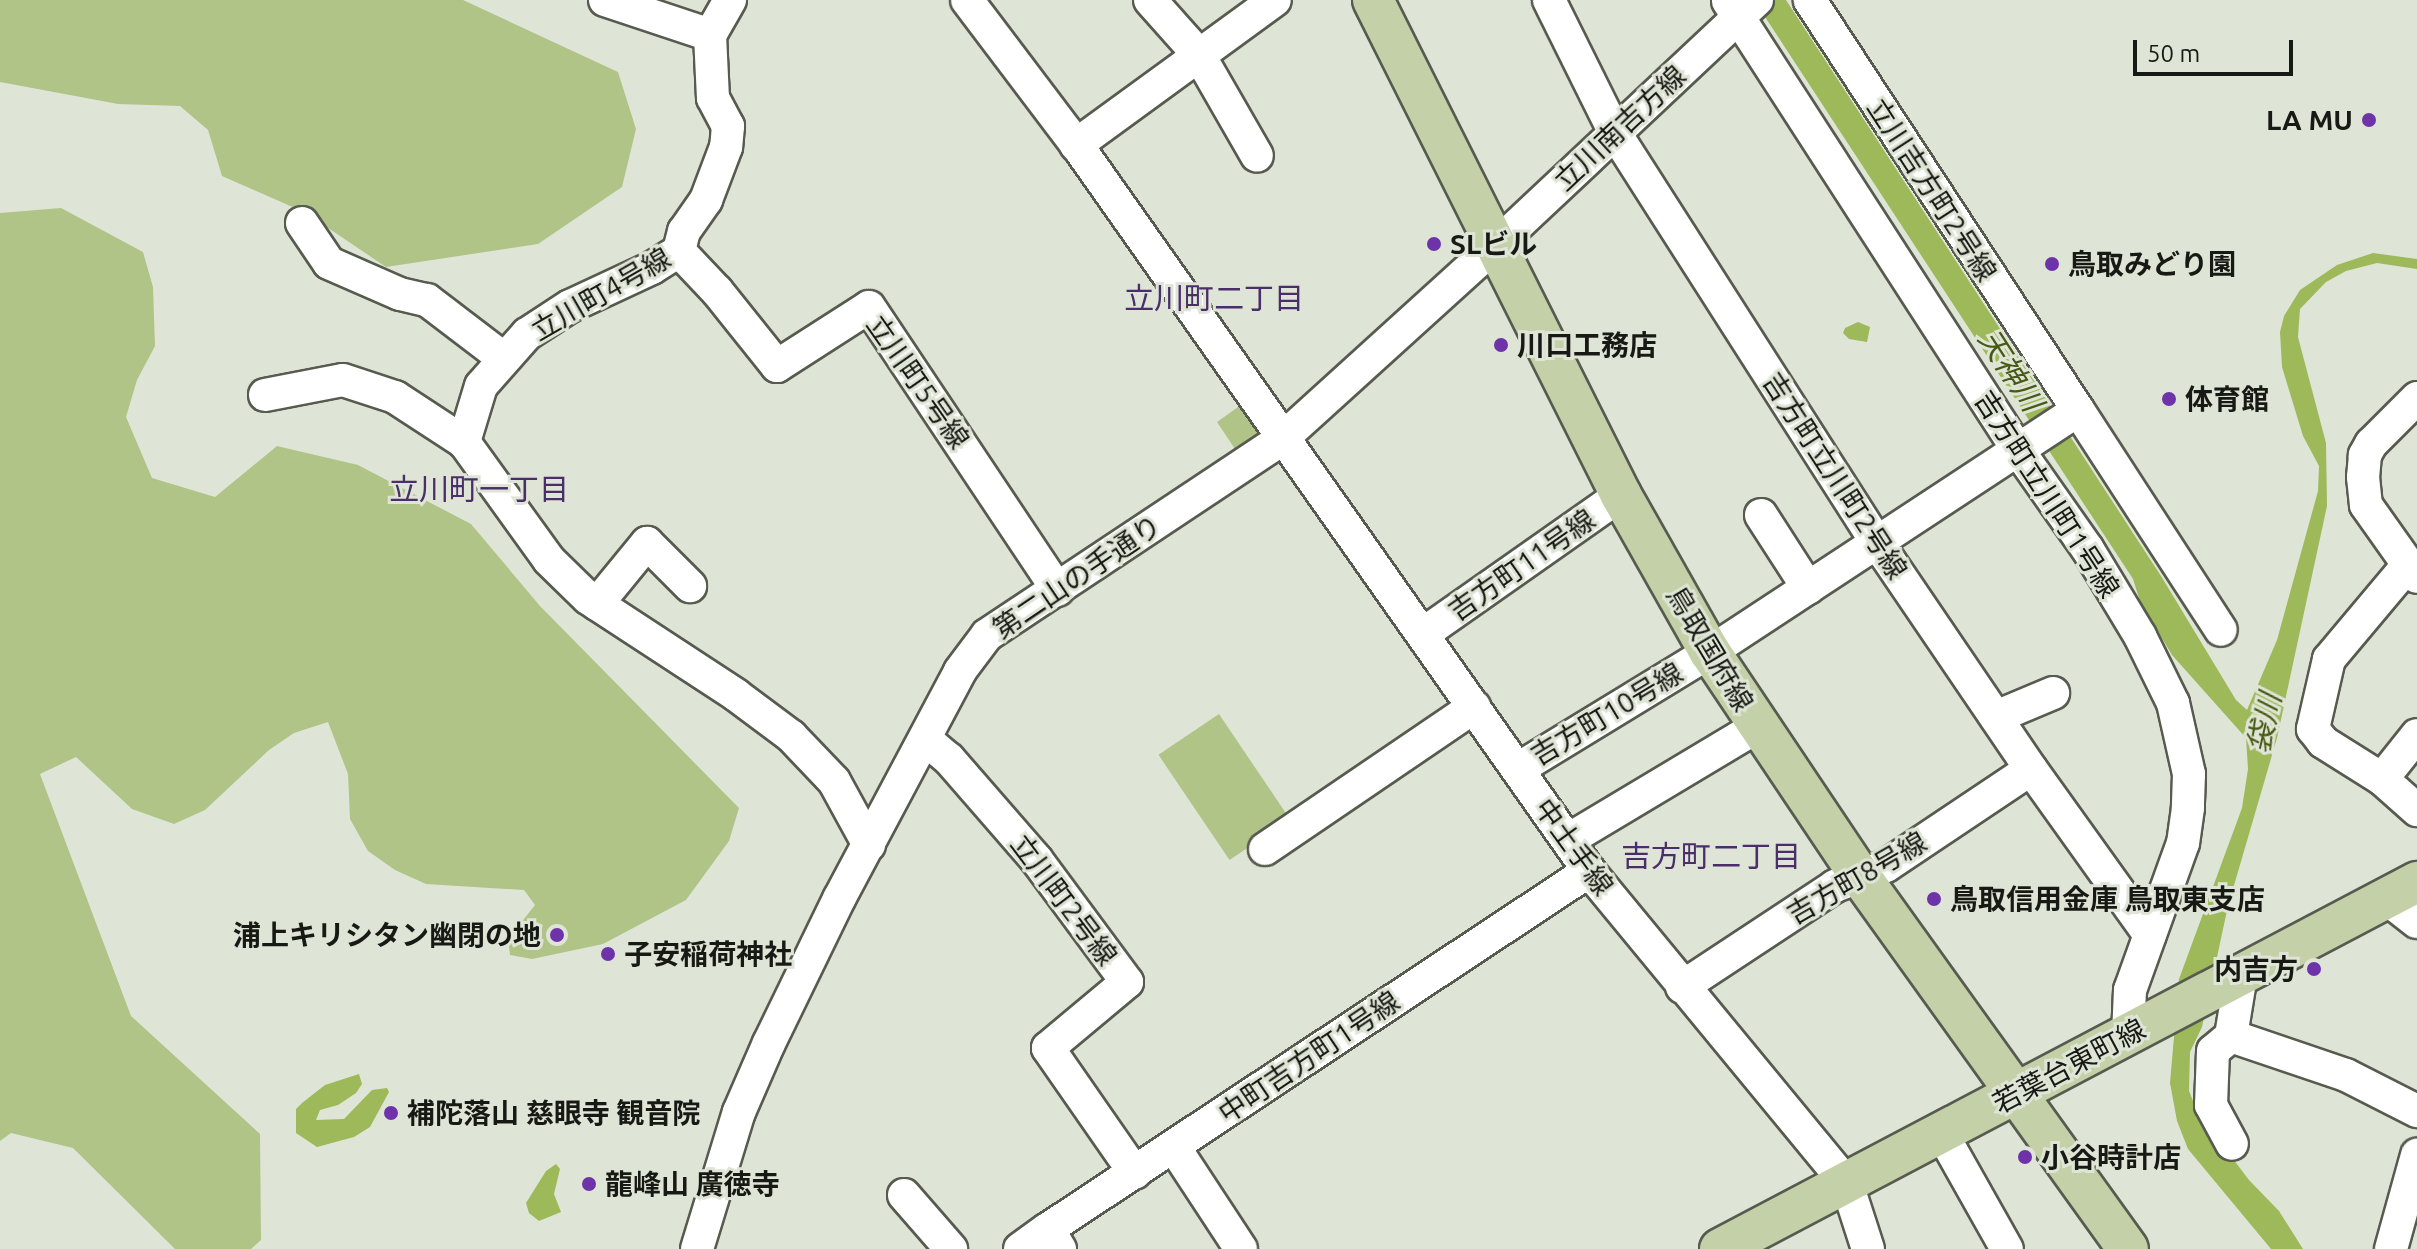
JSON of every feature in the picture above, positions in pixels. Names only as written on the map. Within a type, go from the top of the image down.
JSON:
[{"type":"main road","name":"鳥取国府線","points":[[1373,0],[1621,495],[1710,652],[1757,727],[1860,876],[2128,1249]]},
{"type":"main road","name":"若葉台東町線","points":[[1720,1249],[2402,890]]},
{"type":"street","points":[[605,0],[710,35],[730,0]]},
{"type":"street","points":[[967,0],[1076,145],[1283,438]]},
{"type":"street","points":[[1150,0],[1199,55],[1257,156]]},
{"type":"street","points":[[1076,145],[1275,0]]},
{"type":"street","name":"吉方町立川町2号線","points":[[1549,0],[1615,133],[1878,544],[2031,769],[2150,935]]},
{"type":"street","name":"立川吉方町2号線","points":[[1810,0],[2074,413],[2221,630]]},
{"type":"street","name":"立川南吉方線","points":[[1283,438],[1496,245],[1742,7]]},
{"type":"street","name":"吉方町立川町1号線","points":[[1742,7],[2087,548],[2140,636],[2173,703],[2189,774],[2183,843],[2130,990],[2135,1032]]},
{"type":"street","name":"立川町4号線","points":[[464,442],[481,386],[527,334],[570,306],[652,268],[679,251],[684,231],[706,200],[726,147],[728,126],[713,98],[710,35]]},
{"type":"street","points":[[302,223],[329,263],[400,294],[427,300],[503,358]]},
{"type":"street","name":"立川町5号線","points":[[679,251],[717,291],[777,366],[869,307],[1058,590]]},
{"type":"street","points":[[265,395],[343,380],[395,397],[464,442],[549,560],[597,604],[736,695],[791,736],[834,781],[869,845]]},
{"type":"street","points":[[2417,398],[2371,444],[2365,455],[2363,477],[2366,505],[2413,571],[2329,659],[2315,713],[2315,735],[2382,779],[2417,810]]},
{"type":"street","name":"吉方町10号線","points":[[1518,769],[1710,652],[2074,413]]},
{"type":"street","name":"第二山の手通り","points":[[697,1249],[739,1112],[839,899],[960,671],[987,635],[1283,438]]},
{"type":"street","name":"中土手線","points":[[1283,438],[1589,871],[1847,1184],[1868,1249]]},
{"type":"street","name":"吉方町11号線","points":[[1423,634],[1621,495]]},
{"type":"street","points":[[1761,515],[1808,588]]},
{"type":"street","points":[[597,604],[647,543],[690,586]]},
{"type":"street","points":[[1996,717],[2053,693]]},
{"type":"street","points":[[1265,849],[1474,707]]},
{"type":"street","points":[[1568,840],[1757,727]]},
{"type":"street","points":[[2382,779],[2417,735]]},
{"type":"street","name":"立川町2号線","points":[[925,739],[949,759],[1036,859],[1127,982],[1048,1048],[1135,1173]]},
{"type":"street","name":"吉方町8号線","points":[[1682,987],[1835,886],[1886,866],[2031,769]]},
{"type":"street","name":"中町吉方町1号線","points":[[1020,1249],[1054,1239],[1135,1173],[1589,871]]},
{"type":"street","points":[[2402,890],[2417,922]]},
{"type":"street","points":[[2232,1144],[2211,1105],[2213,1051],[2231,1036],[2234,979]]},
{"type":"street","points":[[2231,1036],[2346,1075],[2417,1111]]},
{"type":"street","points":[[1941,1132],[2007,1249]]},
{"type":"street","points":[[1174,1147],[1241,1249]]},
{"type":"street","points":[[2391,1249],[2417,1155]]},
{"type":"street","points":[[904,1195],[951,1249]]},
{"type":"shaded area","points":[[0,0],[463,0],[618,72],[636,129],[622,187],[538,244],[386,267],[306,213],[222,176],[208,130],[180,106],[118,104],[0,82]]},
{"type":"shaded area","points":[[61,208],[143,252],[153,287],[155,346],[137,380],[126,417],[152,478],[215,497],[277,446],[358,465],[471,524],[540,606],[739,808],[729,841],[686,900],[603,944],[532,959],[510,955],[508,939],[535,905],[524,890],[426,884],[395,870],[368,851],[350,819],[348,774],[328,722],[294,733],[269,750],[205,810],[174,824],[132,809],[76,757],[40,774],[131,1016],[260,1134],[261,1240],[251,1249],[175,1249],[73,1148],[11,1133],[0,1141],[0,213]]},
{"type":"shaded area","points":[[1245,402],[1262,426],[1258,442],[1239,455],[1217,422]]},
{"type":"shaded area","points":[[1219,714],[1290,819],[1229,860],[1158,755]]},
{"type":"water","points":[[1754,0],[1786,0],[2161,576],[2236,700],[2247,710],[2277,640],[2318,491],[2319,466],[2303,436],[2282,367],[2280,332],[2284,316],[2300,290],[2337,265],[2373,253],[2417,259],[2417,269],[2377,263],[2346,271],[2326,282],[2300,309],[2298,337],[2326,443],[2327,506],[2277,738],[2228,906],[2202,1027],[2190,1052],[2189,1091],[2198,1113],[2249,1180],[2279,1211],[2303,1249],[2271,1249],[2188,1149],[2177,1121],[2170,1083],[2179,979],[2242,808],[2248,769],[2246,738],[2172,655],[2140,601],[2133,579]]},
{"type":"water","points":[[1858,322],[1870,327],[1867,342],[1849,339],[1843,333],[1845,328]]},
{"type":"water","points":[[359,1074],[362,1084],[356,1093],[338,1105],[320,1110],[316,1120],[344,1119],[372,1090],[387,1088],[389,1092],[370,1127],[354,1137],[317,1147],[296,1133],[296,1109],[302,1103],[325,1085]]},
{"type":"water","points":[[556,1164],[560,1169],[554,1194],[561,1212],[539,1221],[529,1213],[526,1203],[546,1171]]},
{"type":"place","name":"LA MU","points":[[2369,120]]},
{"type":"place","name":"SLビル","points":[[1434,244]]},
{"type":"place","name":"鳥取みどり園","points":[[2052,264]]},
{"type":"place","name":"川口工務店","points":[[1501,345]]},
{"type":"place","name":"体育館","points":[[2169,399]]},
{"type":"place","name":"鳥取信用金庫 鳥取東支店","points":[[1934,899]]},
{"type":"place","name":"浦上キリシタン幽閉の地","points":[[557,935]]},
{"type":"place","name":"子安稲荷神社","points":[[608,954]]},
{"type":"place","name":"内吉方","points":[[2314,969]]},
{"type":"place","name":"補陀落山 慈眼寺 観音院","points":[[391,1113]]},
{"type":"place","name":"小谷時計店","points":[[2025,1157]]},
{"type":"place","name":"龍峰山 廣徳寺","points":[[589,1184]]},
{"type":"district","name":"立川町二丁目","points":[[1214,298]]},
{"type":"district","name":"立川町一丁目","points":[[479,489]]},
{"type":"district","name":"吉方町二丁目","points":[[1711,856]]},
{"type":"water label","name":"天神川","points":[[2011,370]]},
{"type":"water label","name":"袋川","points":[[2264,723]]}]
